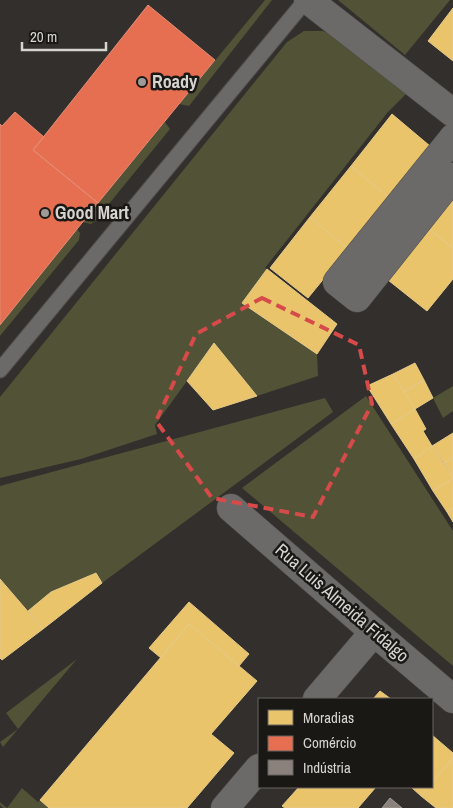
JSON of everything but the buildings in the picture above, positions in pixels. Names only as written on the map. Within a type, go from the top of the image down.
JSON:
[{"type":"street","points":[[307,0],[453,114]]},
{"type":"street","points":[[453,138],[337,282],[357,298],[453,177]]},
{"type":"street","name":"Rua Luis Almeida Fidalgo","points":[[232,508],[453,699]]},
{"type":"street","points":[[318,698],[374,632]]},
{"type":"street","points":[[225,808],[258,769]]},
{"type":"lane","points":[[0,370],[307,0]]},
{"type":"highlighted area","points":[[262,298],[359,345],[372,404],[313,517],[212,498],[156,421],[196,334]]},
{"type":"green space","points":[[265,0],[272,0],[189,106],[179,104]]},
{"type":"green space","points":[[338,0],[450,0],[405,55]]},
{"type":"green space","points":[[304,31],[323,31],[336,36],[407,93],[388,112],[265,268],[267,269],[243,303],[317,354],[318,376],[257,396],[214,344],[155,425],[157,434],[81,459],[0,478],[0,397],[287,42]]},
{"type":"green space","points":[[165,122],[170,129],[95,221],[91,224],[82,222]]},
{"type":"green space","points":[[77,229],[80,233],[79,240],[0,336],[0,325]]},
{"type":"green space","points":[[453,386],[453,411],[443,418],[433,398]]},
{"type":"green space","points":[[366,396],[453,531],[453,666],[242,488]]},
{"type":"green space","points":[[325,398],[333,412],[102,583],[95,573],[51,592],[28,611],[0,579],[0,486]]},
{"type":"green space","points":[[77,659],[3,747],[0,742],[18,729],[6,713]]},
{"type":"green space","points":[[22,788],[38,802],[40,800],[49,808],[7,808]]},
{"type":"green space","points":[[0,802],[7,808],[3,808]]},
{"type":"place","name":"Roady","points":[[142,82]]},
{"type":"place","name":"Good Mart","points":[[45,213]]}]
